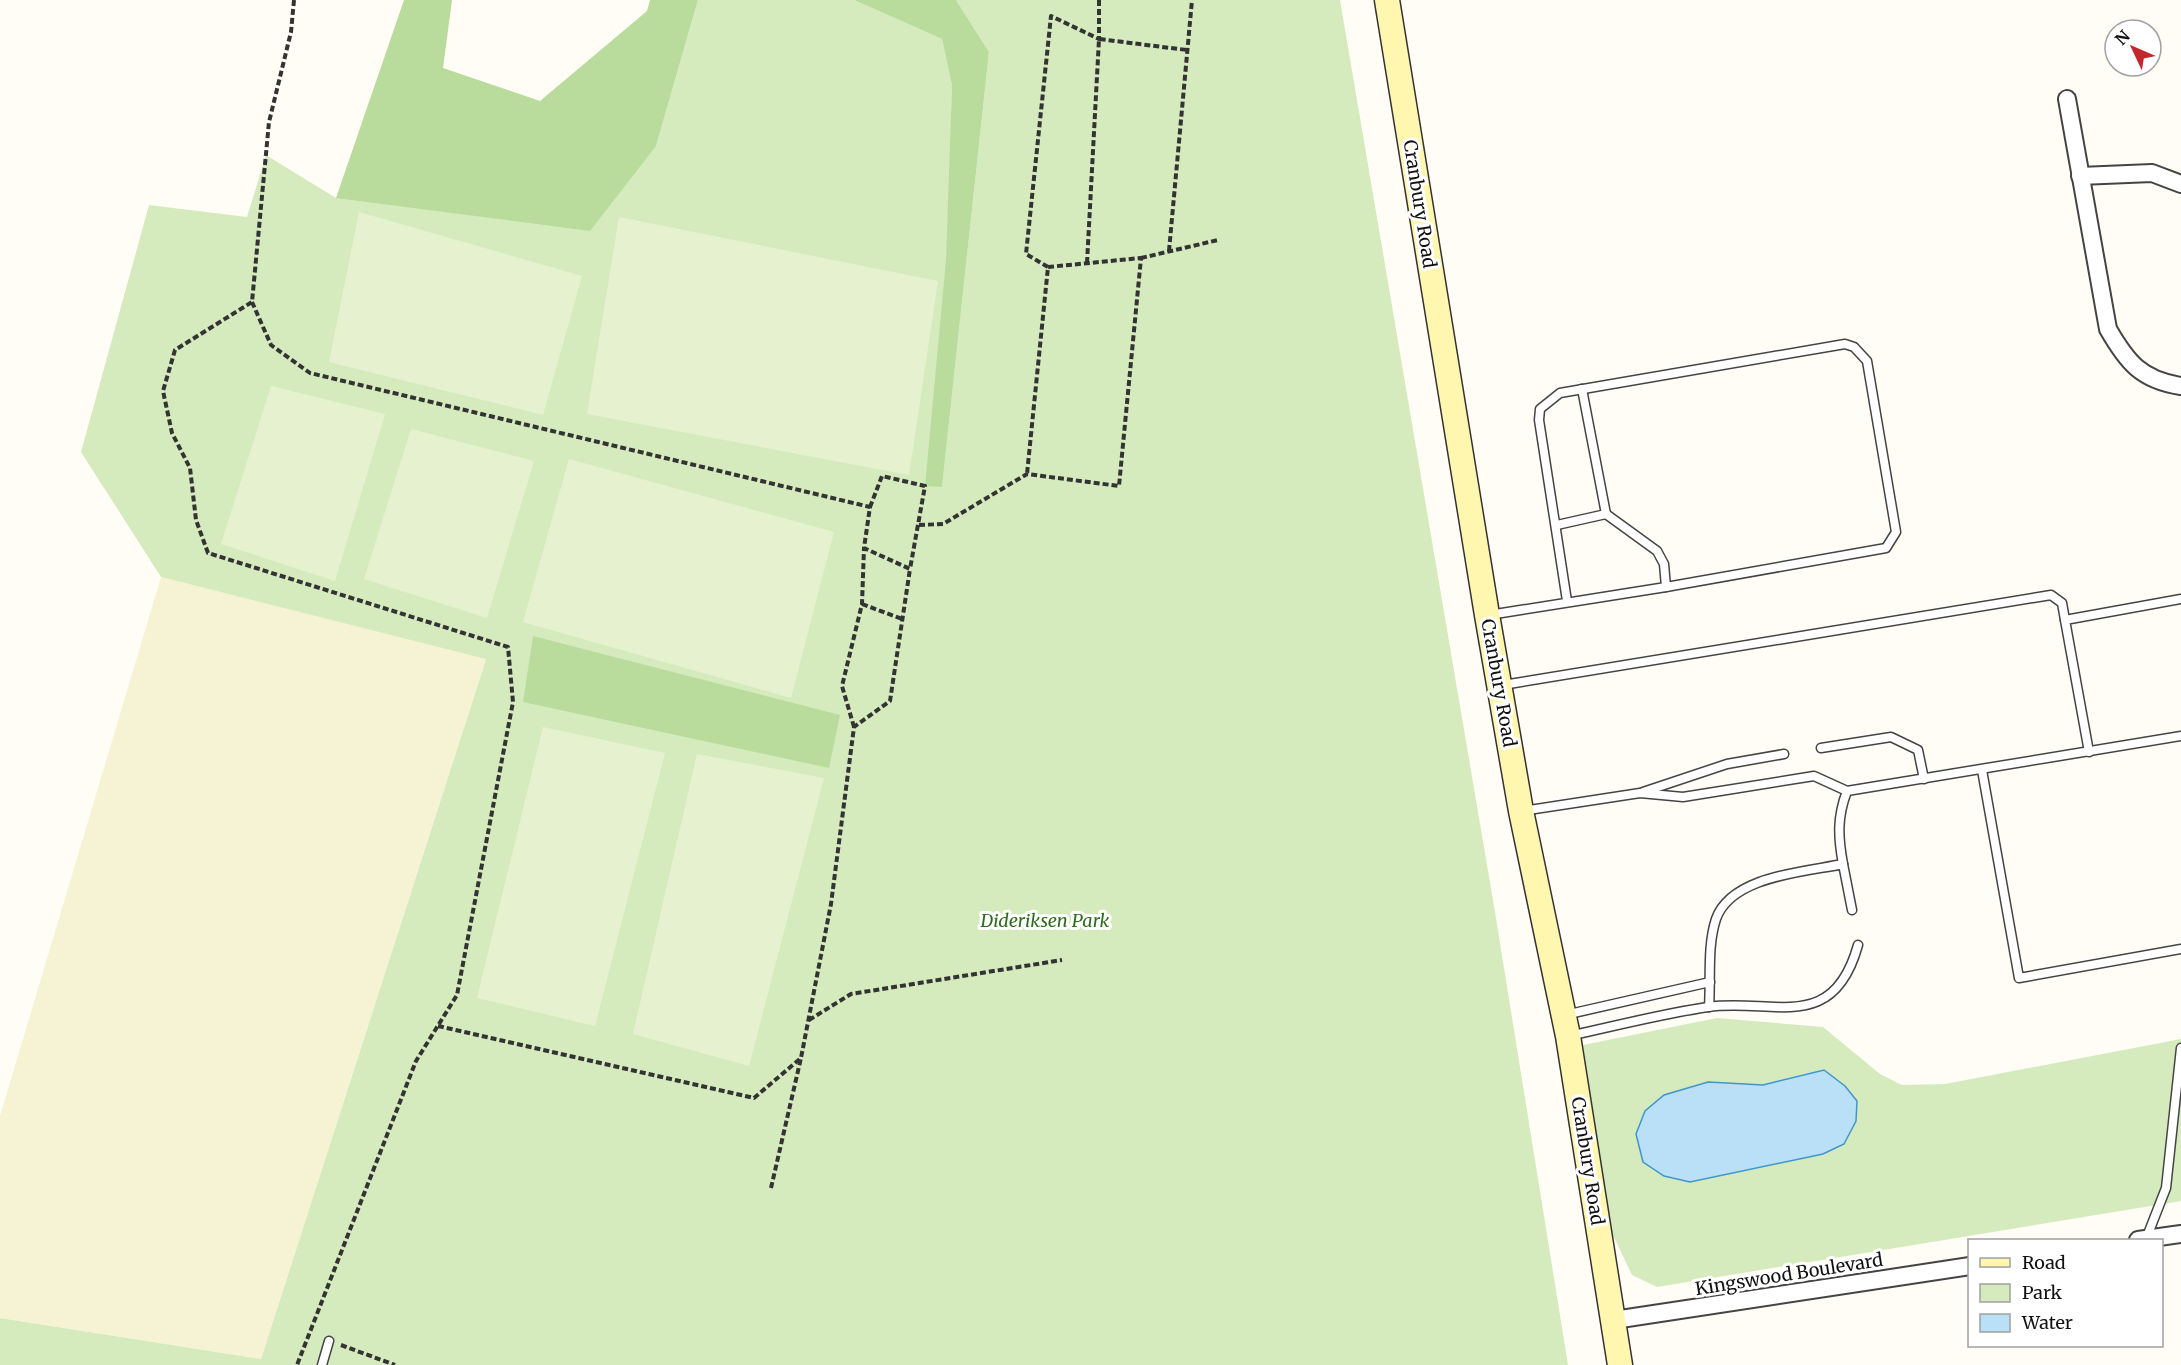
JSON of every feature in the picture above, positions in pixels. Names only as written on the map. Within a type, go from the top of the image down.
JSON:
[{"type":"main road","name":"Cranbury Road","points":[[1388,0],[1487,615],[1521,811],[1567,1025],[1620,1365]]},
{"type":"street","points":[[2067,99],[2108,329],[2125,358],[2135,367],[2150,377],[2181,386]]},
{"type":"street","points":[[2080,176],[2152,173],[2181,184]]},
{"type":"street","points":[[2148,1239],[2181,1234]]},
{"type":"street","name":"Kingswood Boulevard","points":[[1614,1320],[1968,1266]]},
{"type":"lane","points":[[1487,615],[1876,551],[1893,541],[1896,532],[1868,361],[1860,352],[1845,345],[1560,393],[1540,409],[1567,601]]},
{"type":"lane","points":[[1582,389],[1606,514],[1657,551],[1664,564],[1666,587]]},
{"type":"lane","points":[[1557,525],[1606,514]]},
{"type":"lane","points":[[1499,685],[2051,595],[2062,603],[2089,752]]},
{"type":"lane","points":[[2065,620],[2181,599]]},
{"type":"lane","points":[[1640,793],[1683,797],[1814,776],[1847,790],[1982,770],[2181,736]]},
{"type":"lane","points":[[1821,748],[1891,737],[1918,750],[1924,779]]},
{"type":"lane","points":[[1521,811],[1640,793],[1727,764],[1784,754]]},
{"type":"lane","points":[[1982,770],[2019,978],[2181,949]]},
{"type":"lane","points":[[1847,790],[1839,813],[1838,836],[1852,910]]},
{"type":"lane","points":[[1709,1007],[1711,949],[1716,918],[1732,895],[1753,883],[1843,864]]},
{"type":"lane","points":[[1567,1025],[1709,1007],[1795,1009],[1816,1001],[1835,989],[1851,969],[1858,945]]},
{"type":"lane","points":[[1567,1025],[1710,982]]},
{"type":"lane","points":[[2142,1239],[2166,1188],[2181,1048]]},
{"type":"lane","points":[[322,1365],[329,1341]]},
{"type":"path","points":[[294,0],[291,32],[269,122],[252,302],[271,345],[310,373],[870,507]]},
{"type":"path","points":[[1087,263],[1099,0]]},
{"type":"path","points":[[1169,251],[1192,0]]},
{"type":"path","points":[[1187,50],[1099,39],[1051,16],[1026,254],[1048,267],[1141,258],[1218,240]]},
{"type":"path","points":[[919,525],[943,524],[1027,474],[1119,486],[1141,258]]},
{"type":"path","points":[[1027,474],[1048,267]]},
{"type":"path","points":[[252,302],[175,350],[163,391],[172,432],[190,468],[196,520],[208,553],[508,647],[513,702],[457,995],[416,1061],[297,1365]]},
{"type":"path","points":[[771,1188],[801,1058],[831,904],[854,727],[842,686],[862,604],[864,548],[870,507],[882,477],[925,486],[890,701],[854,727]]},
{"type":"path","points":[[864,548],[910,569]]},
{"type":"path","points":[[862,604],[902,619]]},
{"type":"path","points":[[808,1020],[851,994],[1062,960]]},
{"type":"path","points":[[438,1026],[754,1098],[801,1058]]},
{"type":"path","points":[[309,1333],[395,1365]]},
{"type":"shaded area","points":[[161,577],[486,658],[261,1359],[0,1318],[0,1116]]},
{"type":"green space","points":[[404,0],[452,0],[443,68],[540,101],[647,11],[650,0],[698,0],[656,146],[590,231],[336,198]]},
{"type":"green space","name":"Dideriksen Park","points":[[698,0],[854,0],[942,39],[952,84],[942,486],[989,52],[956,0],[1340,0],[1494,906],[1568,1365],[0,1365],[0,1318],[261,1359],[486,659],[161,577],[81,452],[149,205],[247,217],[266,155],[336,198],[656,146]]},
{"type":"green space","points":[[854,0],[956,0],[989,52],[942,487],[925,486],[946,260],[952,85],[942,39]]},
{"type":"green space","points":[[359,212],[582,276],[543,415],[329,362]]},
{"type":"green space","points":[[619,217],[938,281],[909,475],[587,414]]},
{"type":"green space","points":[[271,386],[385,414],[335,581],[221,544]]},
{"type":"green space","points":[[411,429],[534,461],[487,618],[364,579]]},
{"type":"green space","points":[[569,459],[834,532],[791,698],[523,622]]},
{"type":"green space","points":[[533,636],[840,715],[829,768],[523,702]]},
{"type":"green space","points":[[543,727],[665,753],[595,1026],[477,998]]},
{"type":"green space","points":[[697,754],[824,778],[749,1066],[633,1034]]},
{"type":"green space","points":[[1717,1018],[1823,1027],[1880,1074],[1902,1085],[1945,1084],[2181,1039],[2181,1201],[1657,1287],[1632,1275],[1611,1231],[1583,1045]]},
{"type":"water","points":[[1824,1070],[1845,1086],[1857,1101],[1856,1121],[1844,1144],[1823,1154],[1690,1182],[1664,1176],[1643,1162],[1636,1134],[1645,1111],[1664,1095],[1708,1082],[1763,1085]]}]
